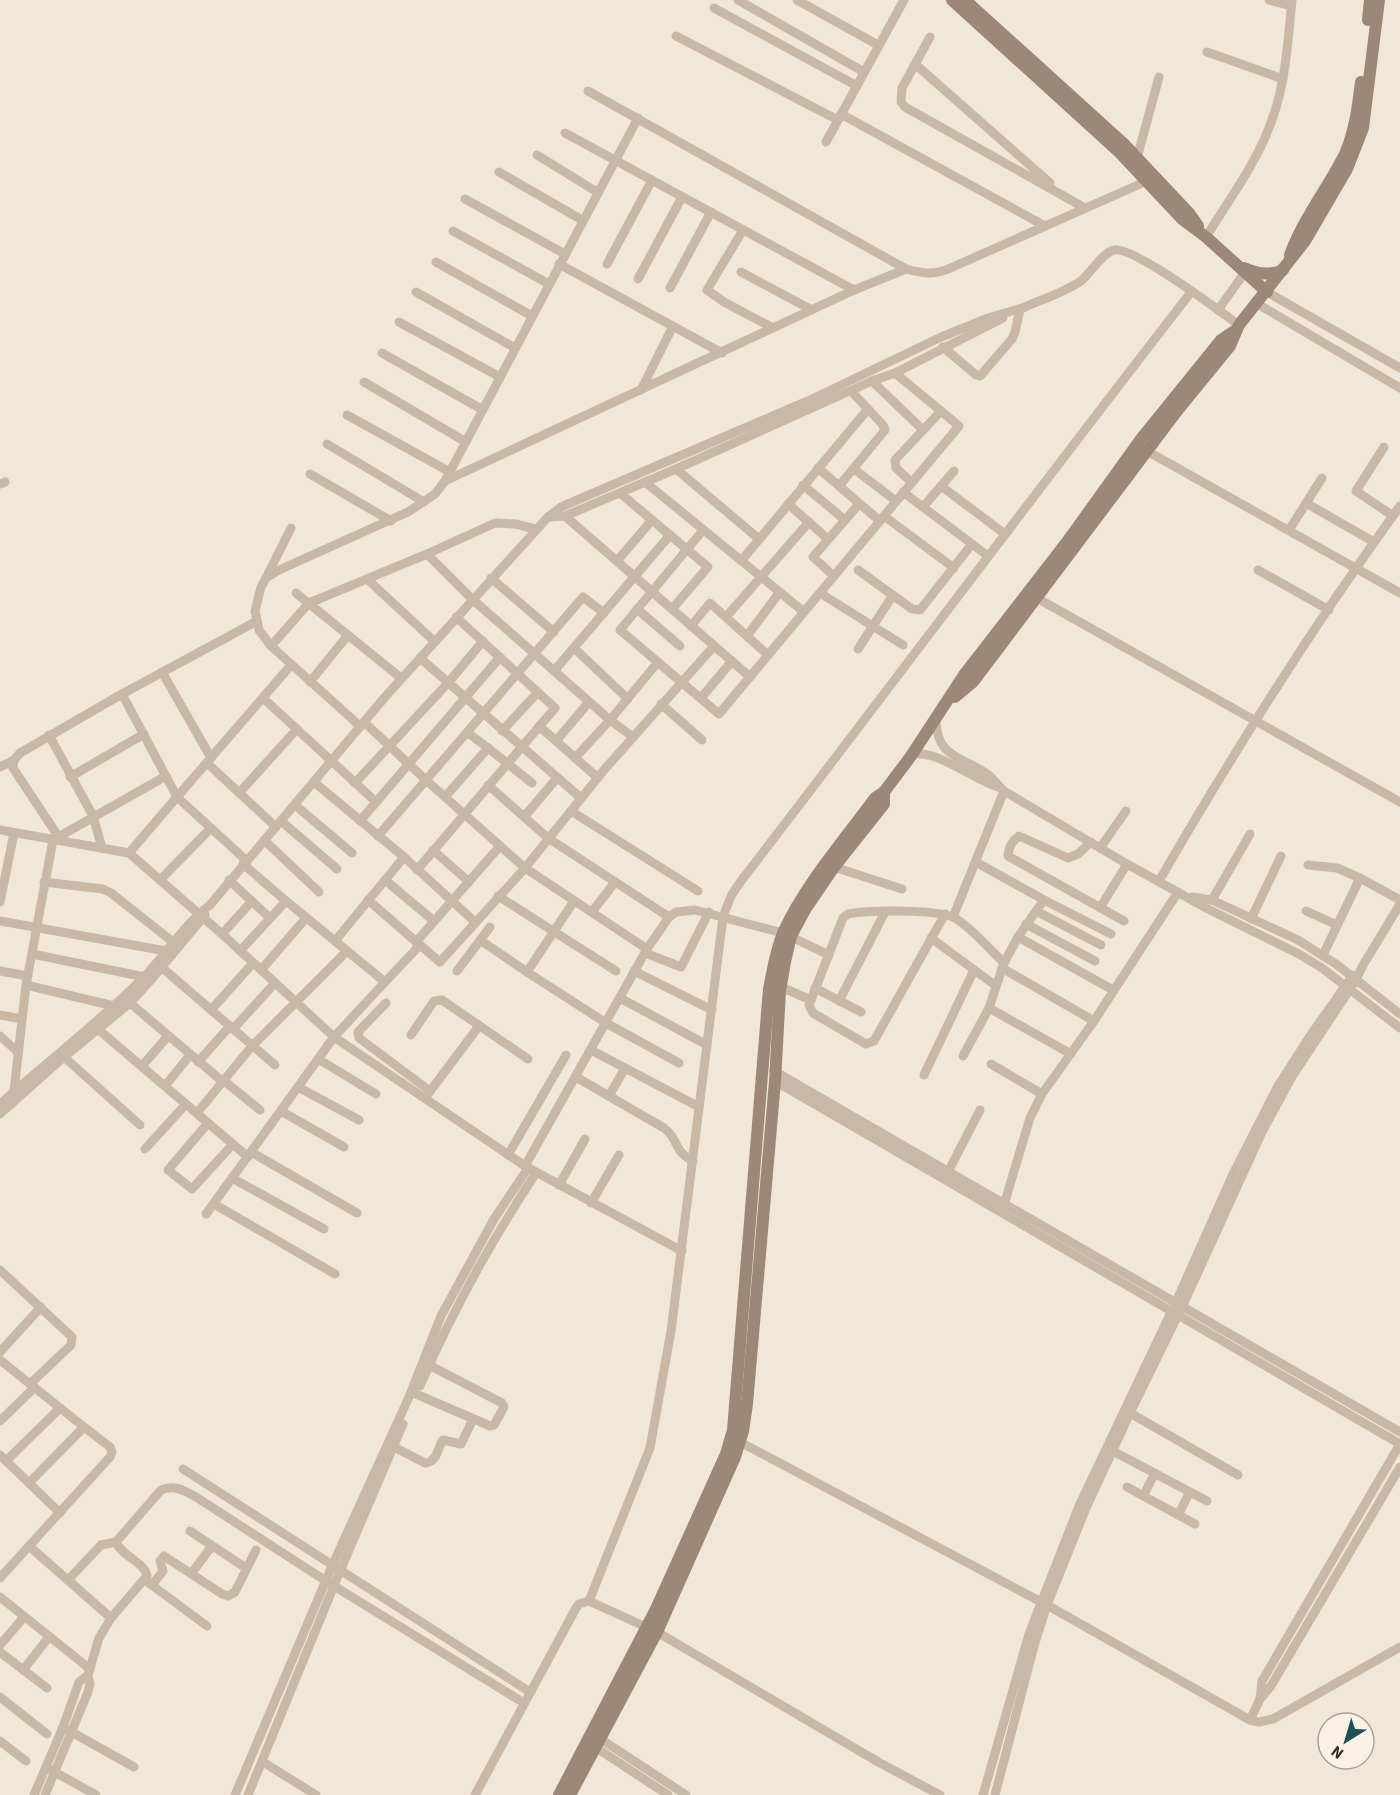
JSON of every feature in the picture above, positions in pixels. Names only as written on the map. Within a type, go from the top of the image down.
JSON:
[{"type":"main road","points":[[952,0],[1076,111],[1182,219],[1206,237],[1267,292]]},
{"type":"main road","points":[[965,0],[1081,104],[1137,158],[1189,213],[1206,237]]},
{"type":"main road","points":[[1241,268],[1258,273],[1275,274],[1284,269],[1296,237],[1346,152],[1357,116],[1370,0]]},
{"type":"main road","points":[[947,704],[973,682],[1035,597],[1076,548],[1147,451],[1230,346],[1238,328],[1305,241],[1347,169],[1357,147],[1366,111],[1379,0]]},
{"type":"main road","points":[[652,1629],[726,1454],[733,1430],[770,989],[774,961],[798,903],[875,798],[884,792],[913,753],[964,675],[1068,542],[1141,439],[1221,340],[1238,328]]},
{"type":"main road","points":[[559,1795],[593,1740],[652,1629],[735,1457],[740,1442],[747,1404],[787,934],[834,867],[884,804],[884,792]]},
{"type":"main road","points":[[570,1795],[593,1740]]},
{"type":"street","points":[[738,0],[864,72]]},
{"type":"street","points":[[797,0],[878,45]]},
{"type":"street","points":[[826,142],[904,0]]},
{"type":"street","points":[[1206,237],[1261,148],[1273,118],[1283,79],[1292,3],[1269,0]]},
{"type":"street","points":[[714,8],[857,86]]},
{"type":"street","points":[[675,36],[839,117],[1045,226]]},
{"type":"street","points":[[930,37],[900,94],[900,102],[1086,208]]},
{"type":"street","points":[[1207,52],[1283,79]]},
{"type":"street","points":[[915,64],[1065,196]]},
{"type":"street","points":[[1137,158],[1160,77]]},
{"type":"street","points":[[588,91],[906,269],[933,274],[1147,181]]},
{"type":"street","points":[[266,578],[279,570],[391,521],[435,494],[448,477],[638,118]]},
{"type":"street","points":[[565,133],[854,291]]},
{"type":"street","points":[[537,155],[597,192]]},
{"type":"street","points":[[499,172],[582,220]]},
{"type":"street","points":[[607,264],[652,180]]},
{"type":"street","points":[[638,279],[682,197]]},
{"type":"street","points":[[465,199],[565,254]]},
{"type":"street","points":[[670,288],[711,212]]},
{"type":"street","points":[[743,230],[707,290],[724,302],[773,328]]},
{"type":"street","points":[[453,231],[549,284]]},
{"type":"street","points":[[548,517],[565,516],[676,470],[872,381],[895,373],[1021,308],[1073,286],[1114,250],[1124,251],[1142,260],[1192,291],[1238,328]]},
{"type":"street","points":[[436,262],[532,316]]},
{"type":"street","points":[[559,264],[722,353]]},
{"type":"street","points":[[1218,310],[1241,268]]},
{"type":"street","points":[[448,477],[906,269]]},
{"type":"street","points":[[741,272],[812,310]]},
{"type":"street","points":[[589,1601],[650,1448],[671,1331],[707,1045],[731,896],[1192,291]]},
{"type":"street","points":[[416,292],[515,348]]},
{"type":"street","points":[[1267,292],[1400,368]]},
{"type":"street","points":[[1256,303],[1400,388]]},
{"type":"street","points":[[943,347],[980,376],[1012,339],[1016,332],[1021,308]]},
{"type":"street","points":[[0,1114],[130,1003],[159,965],[401,678],[548,517],[561,507],[810,400],[939,338],[988,318],[1021,308]]},
{"type":"street","points":[[399,322],[500,377]]},
{"type":"street","points":[[641,390],[673,326]]},
{"type":"street","points":[[382,353],[483,410]]},
{"type":"street","points":[[703,530],[620,630],[719,714],[959,426],[895,373]]},
{"type":"street","points":[[872,381],[923,430]]},
{"type":"street","points":[[364,382],[466,442]]},
{"type":"street","points":[[839,486],[885,430],[851,391]]},
{"type":"street","points":[[741,561],[868,409]]},
{"type":"street","points":[[911,482],[894,465],[898,456],[940,411]]},
{"type":"street","points":[[347,415],[448,477]]},
{"type":"street","points":[[327,444],[424,502]]},
{"type":"street","points":[[1384,447],[1356,491],[1393,516]]},
{"type":"street","points":[[1147,451],[1400,591]]},
{"type":"street","points":[[818,468],[860,504],[954,568]]},
{"type":"street","points":[[854,469],[896,501]]},
{"type":"street","points":[[676,470],[759,539]]},
{"type":"street","points":[[923,507],[954,471]]},
{"type":"street","points":[[310,474],[391,521]]},
{"type":"street","points":[[1289,530],[1322,478]]},
{"type":"street","points":[[645,482],[804,612]]},
{"type":"street","points":[[803,485],[845,520]]},
{"type":"street","points":[[941,486],[1005,534]]},
{"type":"street","points":[[903,492],[988,556]]},
{"type":"street","points":[[620,493],[708,567],[672,609]]},
{"type":"street","points":[[1306,503],[1374,542]]},
{"type":"street","points":[[788,504],[828,539]]},
{"type":"street","points":[[834,576],[813,557],[860,504]]},
{"type":"street","points":[[1159,881],[1255,722],[1356,568],[1400,506]]},
{"type":"street","points":[[565,516],[750,677]]},
{"type":"street","points":[[617,561],[652,520]]},
{"type":"street","points":[[726,617],[809,522]]},
{"type":"street","points":[[270,646],[309,603],[495,523],[515,524],[536,529]]},
{"type":"street","points":[[291,528],[257,598],[255,611],[259,630],[270,646],[389,746],[525,868],[646,951],[681,967],[709,912]]},
{"type":"street","points":[[554,671],[670,535]]},
{"type":"street","points":[[858,570],[912,609],[920,610],[972,544]]},
{"type":"street","points":[[427,554],[472,599],[535,655],[633,737]]},
{"type":"street","points":[[1258,570],[1329,610]]},
{"type":"street","points":[[491,578],[554,632]]},
{"type":"street","points":[[367,579],[435,641]]},
{"type":"street","points":[[296,593],[401,678]]},
{"type":"street","points":[[747,636],[780,593]]},
{"type":"street","points":[[820,593],[903,645]]},
{"type":"street","points":[[858,649],[893,595]]},
{"type":"street","points":[[378,836],[583,597],[604,613]]},
{"type":"street","points":[[1035,597],[1400,802]]},
{"type":"street","points":[[691,626],[710,603],[768,656]]},
{"type":"street","points":[[638,609],[680,646]]},
{"type":"street","points":[[417,870],[463,813],[555,708],[456,617]]},
{"type":"street","points":[[0,767],[49,735],[257,621]]},
{"type":"street","points":[[310,681],[348,635]]},
{"type":"street","points":[[355,783],[448,683],[483,641]]},
{"type":"street","points":[[368,900],[440,962],[525,868],[581,798],[714,645]]},
{"type":"street","points":[[574,648],[628,699]]},
{"type":"street","points":[[360,821],[500,657]]},
{"type":"street","points":[[420,658],[581,798]]},
{"type":"street","points":[[575,758],[658,662]]},
{"type":"street","points":[[701,698],[732,662]]},
{"type":"street","points":[[129,853],[291,665]]},
{"type":"street","points":[[162,672],[209,760],[239,793],[337,869]]},
{"type":"street","points":[[502,731],[538,692]]},
{"type":"street","points":[[123,693],[177,796],[286,901],[385,982]]},
{"type":"street","points":[[263,698],[375,801]]},
{"type":"street","points":[[556,741],[589,702]]},
{"type":"street","points":[[661,704],[702,740]]},
{"type":"street","points":[[936,720],[937,736],[944,748],[988,775],[1002,789]]},
{"type":"street","points":[[539,726],[598,778]]},
{"type":"street","points":[[239,793],[297,729]]},
{"type":"street","points":[[468,733],[532,783]]},
{"type":"street","points":[[70,777],[144,734]]},
{"type":"street","points":[[49,735],[93,816],[102,848]]},
{"type":"street","points":[[445,797],[488,748]]},
{"type":"street","points":[[913,753],[940,758],[1002,789],[1127,864],[1208,909],[1299,954],[1322,968],[1400,1028]]},
{"type":"street","points":[[14,760],[13,768],[56,838]]},
{"type":"street","points":[[7,1098],[18,1052],[27,981],[44,882],[56,838],[166,776]]},
{"type":"street","points":[[524,817],[557,778]]},
{"type":"street","points":[[314,782],[404,857],[475,922]]},
{"type":"street","points":[[488,785],[548,838],[669,917]]},
{"type":"street","points":[[1002,789],[976,862],[949,916],[931,938],[874,1041],[866,1044],[813,1013],[809,1005],[843,918],[848,914],[885,912],[949,916],[1003,966],[1094,1020]]},
{"type":"street","points":[[295,805],[352,853]]},
{"type":"street","points":[[571,811],[698,891]]},
{"type":"street","points":[[1124,921],[1008,856],[1015,839],[1019,836],[1068,858],[1095,845],[1126,811]]},
{"type":"street","points":[[160,880],[211,828]]},
{"type":"street","points":[[0,830],[56,838],[129,853],[222,934],[334,1037],[427,1095]]},
{"type":"street","points":[[0,902],[3,874],[14,833]]},
{"type":"street","points":[[1212,900],[1250,834]]},
{"type":"street","points":[[264,840],[319,892]]},
{"type":"street","points":[[206,1214],[334,1037],[385,982],[434,921],[500,846]]},
{"type":"street","points":[[433,850],[469,882]]},
{"type":"street","points":[[1251,919],[1281,856]]},
{"type":"street","points":[[335,941],[404,857]]},
{"type":"street","points":[[976,862],[1111,934]]},
{"type":"street","points":[[1100,908],[1127,864]]},
{"type":"street","points":[[983,1795],[1044,1603],[1079,1506],[1180,1304],[1233,1174],[1278,1086],[1362,967],[1400,902],[1360,878],[1337,868],[1308,865]]},
{"type":"street","points":[[834,867],[902,889]]},
{"type":"street","points":[[1323,955],[1360,878]]},
{"type":"street","points":[[230,880],[270,918]]},
{"type":"street","points":[[385,880],[434,921]]},
{"type":"street","points":[[44,882],[111,892],[173,942]]},
{"type":"street","points":[[592,912],[615,882]]},
{"type":"street","points":[[1182,894],[1212,900],[1298,940],[1323,955],[1400,1014]]},
{"type":"street","points":[[1001,1213],[1030,1118],[1042,1094],[1182,894]]},
{"type":"street","points":[[498,896],[616,971]]},
{"type":"street","points":[[963,1056],[989,1008],[1003,966],[1018,937],[1044,900]]},
{"type":"street","points":[[222,934],[252,901]]},
{"type":"street","points":[[240,951],[286,901]]},
{"type":"street","points":[[527,972],[574,901]]},
{"type":"street","points":[[336,1569],[464,1294],[576,1077],[634,971],[669,917],[685,910],[709,912],[787,934],[829,955]]},
{"type":"street","points":[[1036,911],[1101,945]]},
{"type":"street","points":[[1306,911],[1337,925]]},
{"type":"street","points":[[839,1001],[885,912]]},
{"type":"street","points":[[7,1098],[159,965],[173,942],[200,916]]},
{"type":"street","points":[[261,970],[306,918]]},
{"type":"street","points":[[0,921],[166,951]]},
{"type":"street","points":[[1026,924],[1095,961]]},
{"type":"street","points":[[457,971],[490,927]]},
{"type":"street","points":[[1018,937],[1113,990]]},
{"type":"street","points":[[931,938],[996,986]]},
{"type":"street","points":[[480,940],[606,1023],[679,1064]]},
{"type":"street","points":[[197,1113],[252,1046],[347,951]]},
{"type":"street","points":[[32,954],[145,976]]},
{"type":"street","points":[[211,1010],[253,963]]},
{"type":"street","points":[[159,965],[275,1065]]},
{"type":"street","points":[[924,1075],[974,970]]},
{"type":"street","points":[[0,971],[114,1006]]},
{"type":"street","points":[[634,971],[712,1010]]},
{"type":"street","points":[[198,1062],[275,983]]},
{"type":"street","points":[[781,987],[811,1000]]},
{"type":"street","points":[[815,988],[861,1012]]},
{"type":"street","points":[[620,998],[707,1045]]},
{"type":"street","points":[[411,1035],[434,1001],[442,1000],[528,1059]]},
{"type":"street","points":[[130,1003],[198,1062],[260,1110]]},
{"type":"street","points":[[386,1003],[358,1032],[359,1038],[427,1095],[530,1169],[682,1251]]},
{"type":"street","points":[[989,1008],[1071,1054]]},
{"type":"street","points":[[0,1015],[22,1019]]},
{"type":"street","points":[[427,1095],[479,1026]]},
{"type":"street","points":[[99,1030],[233,1144],[357,1213]]},
{"type":"street","points":[[0,1036],[18,1052]]},
{"type":"street","points":[[142,1066],[168,1036]]},
{"type":"street","points":[[591,1050],[699,1107]]},
{"type":"street","points":[[508,1155],[566,1054]]},
{"type":"street","points":[[165,1086],[190,1055]]},
{"type":"street","points":[[64,1057],[140,1125]]},
{"type":"street","points":[[318,1059],[376,1094]]},
{"type":"street","points":[[991,1064],[1042,1094]]},
{"type":"street","points":[[609,1096],[625,1068]]},
{"type":"street","points":[[774,1076],[1005,1202],[1400,1431]]},
{"type":"street","points":[[774,1076],[1001,1213],[1400,1444],[1262,1682],[1260,1699]]},
{"type":"street","points":[[576,1077],[671,1133],[679,1152],[693,1161]]},
{"type":"street","points":[[298,1087],[359,1120]]},
{"type":"street","points":[[0,1090],[7,1098]]},
{"type":"street","points":[[145,1149],[186,1104]]},
{"type":"street","points":[[948,1170],[980,1110]]},
{"type":"street","points":[[281,1111],[344,1147]]},
{"type":"street","points":[[208,1123],[168,1170],[192,1189],[233,1144]]},
{"type":"street","points":[[560,1185],[585,1139]]},
{"type":"street","points":[[591,1203],[620,1155]]},
{"type":"street","points":[[235,1795],[330,1583],[441,1316],[494,1219],[530,1169]]},
{"type":"street","points":[[232,1178],[324,1229]]},
{"type":"street","points":[[214,1204],[335,1274]]},
{"type":"street","points":[[0,1270],[69,1334],[73,1341],[0,1421]]},
{"type":"street","points":[[0,1352],[40,1307]]},
{"type":"street","points":[[1109,1449],[1130,1413],[1175,1314]]},
{"type":"street","points":[[0,1360],[110,1448],[112,1452],[110,1457],[0,1578]]},
{"type":"street","points":[[416,1394],[490,1426],[495,1425],[504,1407],[502,1403],[429,1365]]},
{"type":"street","points":[[60,1408],[3,1458],[60,1513]]},
{"type":"street","points":[[1130,1413],[1238,1475]]},
{"type":"street","points":[[394,1446],[425,1463],[430,1462],[434,1459],[443,1440],[461,1444],[473,1419]]},
{"type":"street","points":[[29,1483],[84,1427]]},
{"type":"street","points":[[740,1442],[1044,1603],[1250,1720],[1259,1722],[1273,1719],[1400,1647]]},
{"type":"street","points":[[1109,1449],[1208,1501]]},
{"type":"street","points":[[1250,1720],[1260,1699],[1272,1686],[1400,1467]]},
{"type":"street","points":[[183,1469],[530,1692]]},
{"type":"street","points":[[1143,1496],[1155,1473]]},
{"type":"street","points":[[68,1580],[101,1545],[116,1542],[161,1490],[174,1487],[182,1489],[524,1703]]},
{"type":"street","points":[[1127,1487],[1195,1524]]},
{"type":"street","points":[[1178,1515],[1190,1492]]},
{"type":"street","points":[[190,1531],[246,1568]]},
{"type":"street","points":[[116,1542],[122,1552],[146,1571],[148,1582],[207,1626]]},
{"type":"street","points":[[29,1546],[111,1618]]},
{"type":"street","points":[[191,1574],[212,1546]]},
{"type":"street","points":[[34,1795],[72,1732],[88,1692],[89,1672],[99,1638],[111,1618],[148,1582],[163,1571],[160,1561],[164,1556],[228,1596],[234,1592],[256,1550]]},
{"type":"street","points":[[248,1795],[263,1762],[330,1583]]},
{"type":"street","points":[[0,1597],[89,1672]]},
{"type":"street","points":[[475,1795],[576,1608],[579,1604],[589,1601],[652,1629],[880,1763],[940,1795]]},
{"type":"street","points":[[995,1795],[1044,1603]]},
{"type":"street","points":[[0,1646],[24,1617]]},
{"type":"street","points":[[23,1670],[49,1637]]},
{"type":"street","points":[[0,1652],[47,1688]]},
{"type":"street","points":[[45,1795],[50,1770],[79,1682],[89,1672]]},
{"type":"street","points":[[0,1697],[47,1734]]},
{"type":"street","points":[[63,1727],[134,1767]]},
{"type":"street","points":[[593,1740],[668,1795]]},
{"type":"street","points":[[593,1740],[686,1795]]},
{"type":"street","points":[[0,1741],[26,1761]]},
{"type":"street","points":[[263,1762],[304,1792],[315,1795]]},
{"type":"street","points":[[50,1770],[96,1795]]}]
